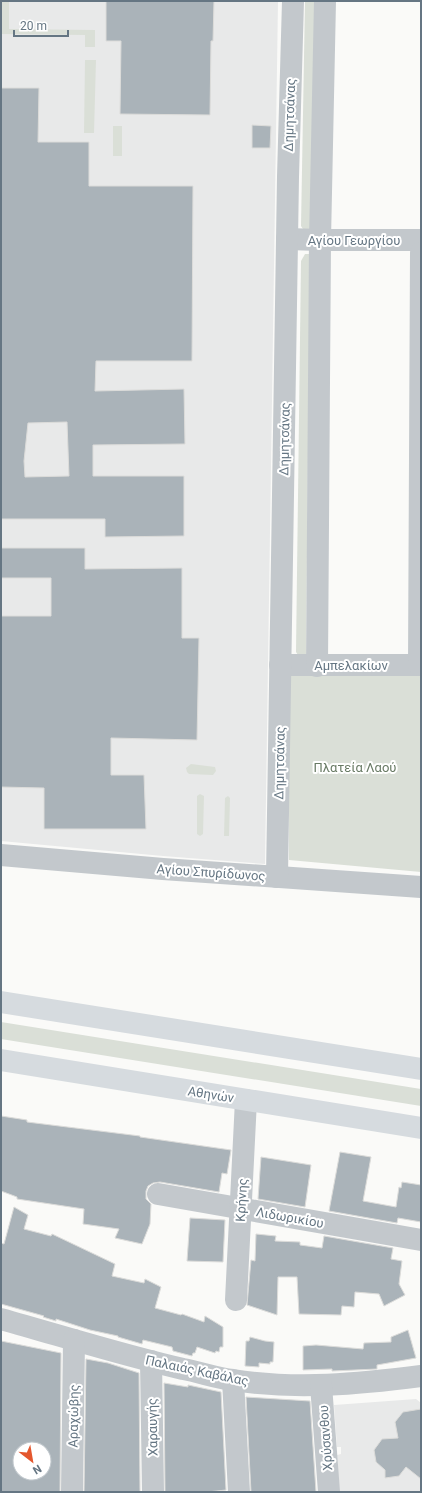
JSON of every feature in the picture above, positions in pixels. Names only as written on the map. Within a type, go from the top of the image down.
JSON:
[{"type":"highway","points":[[1,1002],[421,1069]]},
{"type":"highway","name":"Αθηνών","points":[[1,1060],[421,1128]]},
{"type":"street","name":"Δημητσάνας","points":[[277,877],[287,239],[293,1]]},
{"type":"street","points":[[317,666],[320,240],[326,1]]},
{"type":"street","name":"Αγίου Γεωργίου","points":[[287,239],[421,240]]},
{"type":"street","points":[[420,665],[421,253]]},
{"type":"street","name":"Αμπελακίων","points":[[280,665],[420,665]]},
{"type":"street","name":"Αγίου Σπυρίδωνος","points":[[1,855],[421,887]]},
{"type":"street","name":"Κρήνης","points":[[236,1300],[246,1100]]},
{"type":"street","name":"Λιδωρικίου","points":[[158,1194],[421,1240]]},
{"type":"street","name":"Παλαιάς Καβάλας","points":[[1,1319],[151,1361],[233,1380],[292,1385],[321,1385],[369,1382],[421,1376]]},
{"type":"street","name":"Αραχώβης","points":[[72,1492],[74,1340]]},
{"type":"street","name":"Χαραυγής","points":[[151,1361],[153,1492]]},
{"type":"street","points":[[233,1380],[239,1492]]},
{"type":"street","name":"Χρύσανθου","points":[[321,1385],[329,1492]]},
{"type":"shaded area","points":[[1,1],[278,1],[265,864],[1,841]]},
{"type":"shaded area","points":[[416,1399],[421,1403],[421,1492],[339,1492],[337,1455],[341,1454],[341,1447],[337,1447],[334,1405]]},
{"type":"green space","points":[[1,1],[9,1],[9,29],[95,30],[95,47],[85,47],[85,35],[1,34]]},
{"type":"green space","points":[[305,1],[319,1],[316,227],[305,232],[301,226]]},
{"type":"green space","points":[[85,60],[96,60],[94,133],[84,133]]},
{"type":"green space","points":[[113,126],[122,126],[122,156],[113,156]]},
{"type":"green space","points":[[305,254],[310,254],[306,655],[298,655],[296,652],[301,261]]},
{"type":"green space","name":"Πλατεία Λαού","points":[[289,673],[421,674],[421,872],[289,860]]},
{"type":"green space","points":[[191,764],[215,767],[216,771],[213,775],[189,774],[186,768]]},
{"type":"green space","points":[[200,794],[204,796],[203,834],[200,836],[197,834],[197,796]]},
{"type":"green space","points":[[228,796],[230,798],[229,836],[224,836],[225,798]]},
{"type":"green space","points":[[1,1022],[421,1089],[421,1106],[1,1039]]},
{"type":"building","points":[[106,1],[214,1],[213,41],[211,41],[210,115],[120,114],[121,41],[106,41]]},
{"type":"building","points":[[1,88],[39,88],[38,142],[89,142],[89,186],[193,186],[192,361],[96,361],[95,391],[184,389],[185,444],[93,445],[93,476],[184,476],[184,536],[105,537],[105,519],[1,519]],"holes":[[[67,422],[69,476],[25,477],[24,461],[28,423]]]},
{"type":"building","points":[[252,125],[271,126],[270,148],[252,148]]},
{"type":"building","points":[[1,548],[85,548],[85,569],[182,568],[182,638],[199,638],[197,740],[111,738],[111,775],[144,775],[146,829],[44,829],[44,788],[1,787],[1,616],[51,616],[51,578],[1,578]]},
{"type":"building","points":[[1,1116],[27,1120],[27,1122],[140,1136],[231,1150],[227,1174],[222,1173],[219,1192],[160,1182],[153,1183],[148,1186],[146,1191],[146,1199],[151,1204],[150,1224],[142,1244],[115,1238],[119,1229],[83,1224],[84,1209],[17,1199],[17,1197],[1,1191]]},
{"type":"building","points":[[340,1152],[371,1157],[363,1201],[396,1207],[399,1187],[401,1188],[402,1182],[421,1185],[421,1222],[398,1218],[397,1223],[329,1211]]},
{"type":"building","points":[[261,1157],[311,1165],[305,1207],[258,1199]]},
{"type":"building","points":[[14,1207],[28,1215],[24,1229],[51,1236],[52,1234],[115,1264],[112,1276],[144,1283],[145,1279],[161,1287],[155,1308],[182,1314],[204,1322],[205,1316],[223,1327],[223,1347],[220,1347],[219,1352],[216,1351],[215,1353],[197,1347],[192,1356],[173,1351],[172,1347],[143,1340],[142,1344],[56,1319],[56,1321],[43,1317],[44,1316],[1,1304],[1,1243],[4,1244]]},
{"type":"building","points":[[190,1218],[225,1220],[223,1262],[187,1261]]},
{"type":"building","points":[[256,1234],[276,1236],[275,1241],[300,1242],[300,1245],[322,1248],[324,1236],[393,1248],[391,1259],[402,1261],[399,1284],[405,1295],[384,1306],[379,1294],[355,1292],[354,1307],[342,1306],[341,1315],[299,1314],[297,1277],[278,1277],[277,1315],[247,1305],[251,1260],[255,1261]]},
{"type":"building","points":[[408,1330],[416,1358],[377,1365],[377,1369],[332,1371],[332,1369],[303,1370],[303,1346],[316,1345],[363,1349],[364,1343],[391,1342],[391,1337]]},
{"type":"building","points":[[250,1337],[274,1342],[273,1362],[270,1362],[270,1364],[259,1363],[259,1367],[245,1366],[246,1341],[249,1341]]},
{"type":"building","points":[[1,1341],[61,1353],[60,1492],[1,1492]]},
{"type":"building","points":[[86,1359],[108,1363],[139,1373],[140,1492],[84,1492]]},
{"type":"building","points":[[164,1383],[188,1387],[188,1385],[221,1392],[226,1490],[207,1492],[165,1492]]},
{"type":"building","points":[[246,1397],[310,1401],[316,1492],[251,1492]]},
{"type":"building","points":[[421,1409],[421,1479],[406,1467],[399,1476],[385,1478],[385,1470],[376,1462],[374,1450],[382,1439],[398,1438],[395,1422],[403,1412]]}]
